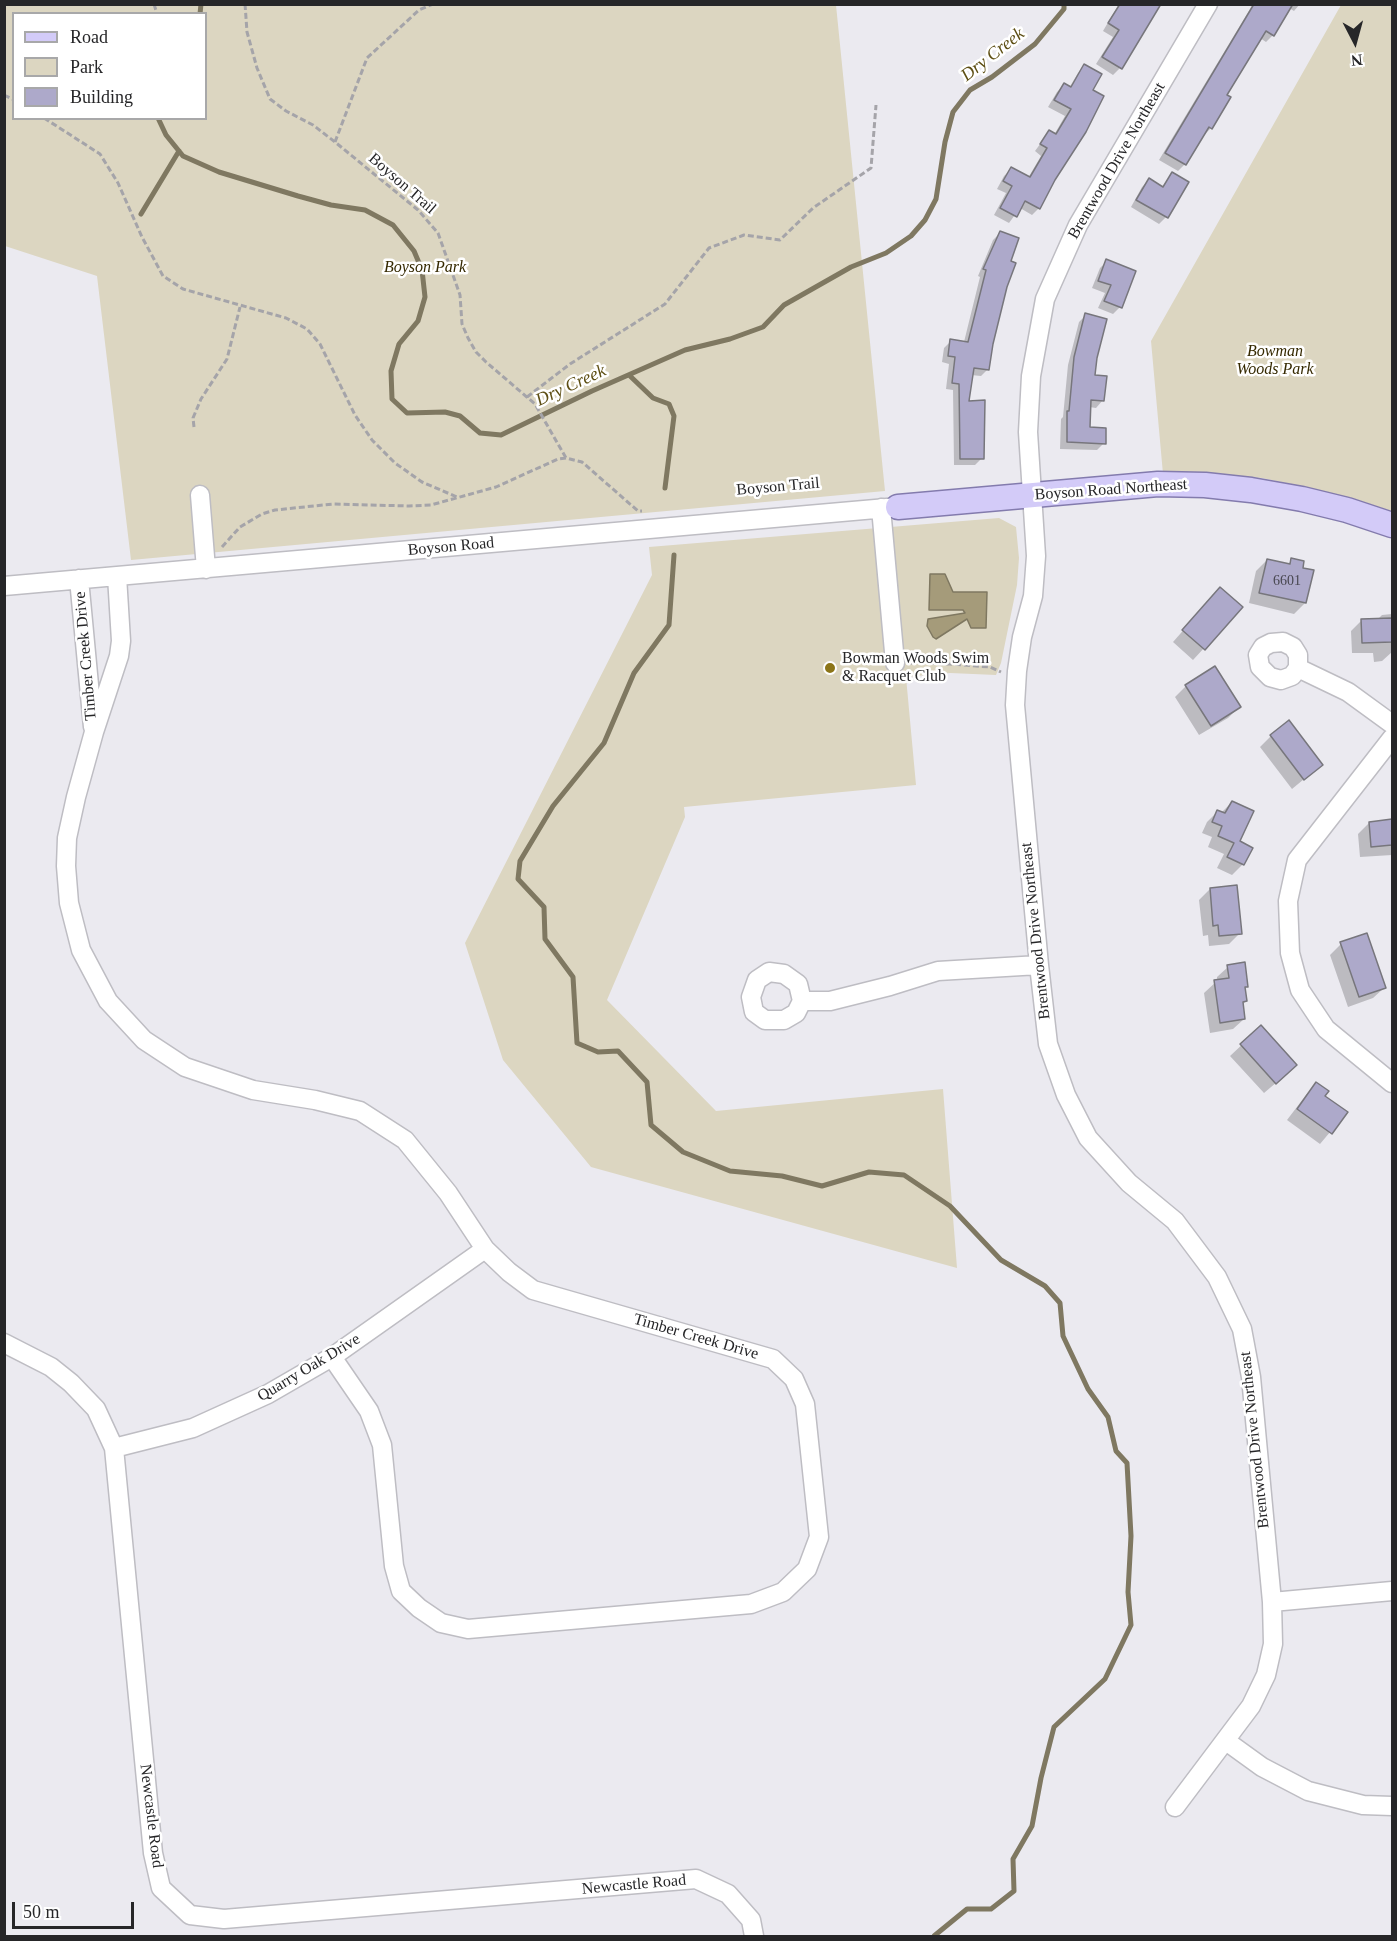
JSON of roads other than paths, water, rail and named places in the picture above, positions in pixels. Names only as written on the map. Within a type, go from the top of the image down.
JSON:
[{"type":"main road","name":"Boyson Road Northeast","points":[[889,507],[1158,484],[1205,485],[1302,499],[1347,510],[1392,525]]},
{"type":"street","name":"Brentwood Drive Northeast","points":[[1175,1807],[1251,1706],[1266,1675],[1273,1644],[1272,1602],[1251,1377],[1242,1329],[1217,1277],[1174,1221],[1129,1183],[1088,1138],[1066,1095],[1048,1044],[1016,705],[1022,637],[1033,596],[1036,556],[1028,432],[1031,376],[1045,299],[1078,225],[1208,4]]},
{"type":"street","points":[[200,495],[206,560]]},
{"type":"street","points":[[889,507],[895,663]]},
{"type":"street","name":"Boyson Road","points":[[4,586],[117,576],[206,560],[889,507]]},
{"type":"street","name":"Timber Creek Drive","points":[[117,576],[120,648],[94,732],[69,827],[66,866],[69,903],[81,950],[108,1001],[144,1040],[185,1067],[253,1090],[315,1100],[360,1111],[405,1140],[448,1193],[485,1249],[509,1272],[533,1290],[773,1359],[794,1379],[805,1404],[819,1537],[807,1569],[783,1592],[751,1604],[468,1629],[441,1623],[419,1608],[401,1591],[394,1566],[382,1445],[369,1411],[332,1357]]},
{"type":"street","name":"Timber Creek Drive","points":[[79,579],[94,732]]},
{"type":"street","points":[[1298,668],[1348,692],[1392,724]]},
{"type":"street","points":[[1392,738],[1297,860],[1288,901],[1290,953],[1300,990],[1326,1029],[1392,1083]]},
{"type":"street","points":[[802,1001],[830,1000],[890,986],[938,971],[1039,965]]},
{"type":"street","name":"Quarry Oak Drive","points":[[114,1448],[193,1428],[268,1394],[332,1357],[485,1249]]},
{"type":"street","name":"Newcastle Road","points":[[4,1343],[51,1367],[71,1383],[96,1409],[114,1448],[153,1853],[161,1888],[189,1915],[224,1919],[696,1879],[728,1894],[751,1920],[754,1936]]},
{"type":"street","points":[[1272,1602],[1392,1592]]},
{"type":"street","points":[[1226,1741],[1262,1767],[1308,1791],[1363,1805],[1392,1806]]},
{"type":"waterway","name":"Dry Creek","points":[[200,12],[201,4]]},
{"type":"waterway","name":"Dry Creek","points":[[159,120],[166,135],[183,156],[219,172],[298,196],[331,205],[365,210],[393,225],[414,251],[422,270],[425,297],[418,321],[399,344],[391,371],[392,399],[407,413],[445,412],[460,416],[480,433],[501,435],[685,350],[730,339],[763,327],[784,305],[851,267],[886,253],[911,236],[925,220],[936,199],[945,142],[953,112],[970,90],[992,77],[1035,44],[1064,9],[1064,4]]},
{"type":"waterway","points":[[141,214],[179,151]]},
{"type":"waterway","points":[[629,375],[653,398],[669,404],[674,416],[665,488]]},
{"type":"waterway","points":[[674,555],[669,625],[634,673],[604,743],[553,806],[520,861],[518,879],[544,907],[545,939],[573,977],[577,1043],[598,1052],[618,1051],[647,1082],[651,1125],[683,1152],[730,1171],[782,1176],[822,1186],[869,1172],[904,1175],[950,1206],[1001,1260],[1045,1286],[1060,1303],[1063,1336],[1088,1389],[1108,1417],[1116,1451],[1127,1463],[1131,1536],[1128,1592],[1131,1625],[1105,1679],[1054,1727],[1032,1826],[1013,1859],[1014,1891],[991,1909],[967,1909],[934,1936]]},
{"type":"place","name":"Bowman Woods Swim & Racquet Club","points":[[830,668]]},
{"type":"park label","name":"Boyson Park","points":[[425,268]]},
{"type":"park label","name":"Bowman Woods Park","points":[[1275,361]]}]
